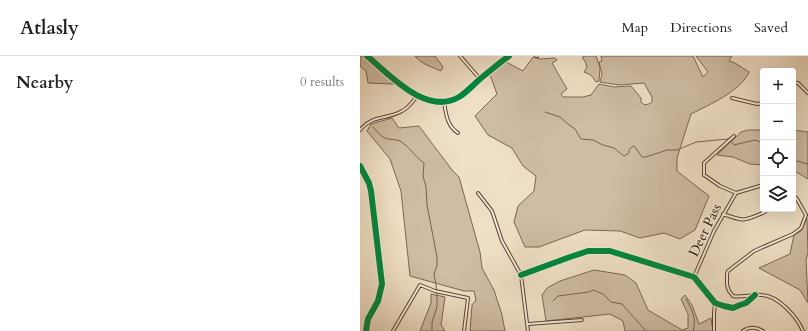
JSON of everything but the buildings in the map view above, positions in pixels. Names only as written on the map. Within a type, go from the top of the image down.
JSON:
[{"type":"street","points":[[367,56],[405,88],[417,96],[428,100],[444,102],[460,96],[509,56]]},
{"type":"street","points":[[460,56],[480,79]]},
{"type":"street","points":[[796,83],[808,93]]},
{"type":"street","points":[[360,130],[369,121],[383,116],[393,115],[408,108],[417,96]]},
{"type":"street","points":[[732,98],[760,104]]},
{"type":"street","points":[[444,102],[449,124],[452,130],[458,133]]},
{"type":"street","points":[[734,136],[704,163],[704,176],[720,186],[736,193],[760,186]]},
{"type":"street","points":[[360,166],[372,191],[382,284],[378,301],[368,319],[366,331]]},
{"type":"street","points":[[478,193],[492,211],[502,241],[521,275],[528,331]]},
{"type":"street","name":"Deer Pass","points":[[694,277],[714,231],[736,193]]},
{"type":"street","points":[[796,198],[807,215],[801,228],[793,234],[754,251],[728,271],[727,285],[733,296],[764,294],[772,297],[793,314],[803,331]]},
{"type":"street","points":[[723,214],[740,220],[747,220],[765,212]]},
{"type":"street","points":[[521,275],[588,252],[610,251],[694,277],[715,303],[724,306],[733,308],[746,303],[755,295]]},
{"type":"street","points":[[393,331],[420,285],[468,298],[464,331]]},
{"type":"street","points":[[714,331],[715,303]]},
{"type":"street","points":[[527,324],[582,320]]},
{"type":"street","points":[[743,331],[750,328],[755,328],[763,331]]},
{"type":"shaded area","points":[[360,56],[386,74],[394,84],[368,83],[366,71],[360,66]]},
{"type":"shaded area","points":[[415,56],[435,56],[443,67],[441,71],[423,63]]},
{"type":"shaded area","points":[[583,56],[596,56],[600,68],[599,81],[596,82],[591,75],[584,72],[587,67]]},
{"type":"shaded area","points":[[601,56],[693,56],[703,77],[708,72],[696,56],[732,56],[729,61],[749,72],[739,85],[724,97],[691,114],[677,158],[677,171],[709,196],[695,230],[680,239],[664,233],[640,238],[620,231],[585,230],[539,247],[525,247],[514,222],[518,206],[534,191],[536,176],[523,166],[512,148],[488,135],[475,116],[497,94],[490,75],[506,62],[523,71],[533,57],[540,59],[555,58],[557,60],[552,63],[567,89],[561,94],[563,97],[583,97],[591,95],[599,84],[614,87],[631,86],[641,98],[641,102],[643,104],[646,105],[652,102],[652,97],[644,83],[619,85],[600,82],[602,74],[599,62],[602,61]]},
{"type":"shaded area","points":[[392,118],[399,128],[419,126],[459,177],[480,252],[482,268],[494,290],[502,315],[505,331],[470,331],[472,305],[476,300],[474,291],[464,291],[410,276],[401,191],[390,159],[367,131],[371,124]]},
{"type":"shaded area","points":[[748,130],[760,130],[760,165],[750,164],[733,157],[717,155],[741,132]]},
{"type":"shaded area","points":[[796,130],[808,132],[808,179],[796,172]]},
{"type":"shaded area","points":[[807,218],[808,253],[806,260],[808,303],[800,290],[759,268],[790,254],[794,235],[801,231]]},
{"type":"shaded area","points":[[594,270],[625,275],[636,283],[648,310],[682,330],[688,328],[688,314],[681,299],[685,295],[692,305],[699,324],[711,318],[713,331],[625,331],[623,321],[610,314],[546,321],[542,295],[547,288],[560,281]]},
{"type":"shaded area","points":[[431,294],[445,297],[441,325],[445,331],[420,331],[431,303]]},
{"type":"waterway","points":[[545,112],[560,117],[575,129],[581,139],[593,140],[614,148],[624,156],[629,153],[629,150],[633,146],[642,157],[646,157],[667,150],[677,150],[696,142],[728,139]]},
{"type":"waterway","points":[[373,127],[383,137],[398,140],[404,143],[424,163],[423,176],[426,187],[427,205],[437,257],[437,266],[434,274],[437,291],[437,307],[432,322],[432,331]]},
{"type":"waterway","points":[[731,141],[734,145],[755,140],[760,142]]},
{"type":"waterway","points":[[796,161],[808,164]]},
{"type":"waterway","points":[[553,301],[558,296],[589,292],[593,290],[603,294],[611,302],[622,304],[646,331]]},
{"type":"waterway","points":[[686,299],[694,319],[693,331]]},
{"type":"cycle path","points":[[367,56],[409,91],[434,101],[447,101],[459,97],[509,56]]},
{"type":"cycle path","points":[[360,166],[369,183],[371,191],[382,284],[378,301],[368,319],[366,331]]},
{"type":"cycle path","points":[[521,275],[588,251],[610,251],[694,277],[715,303],[724,306],[733,308],[746,303],[755,295]]}]
